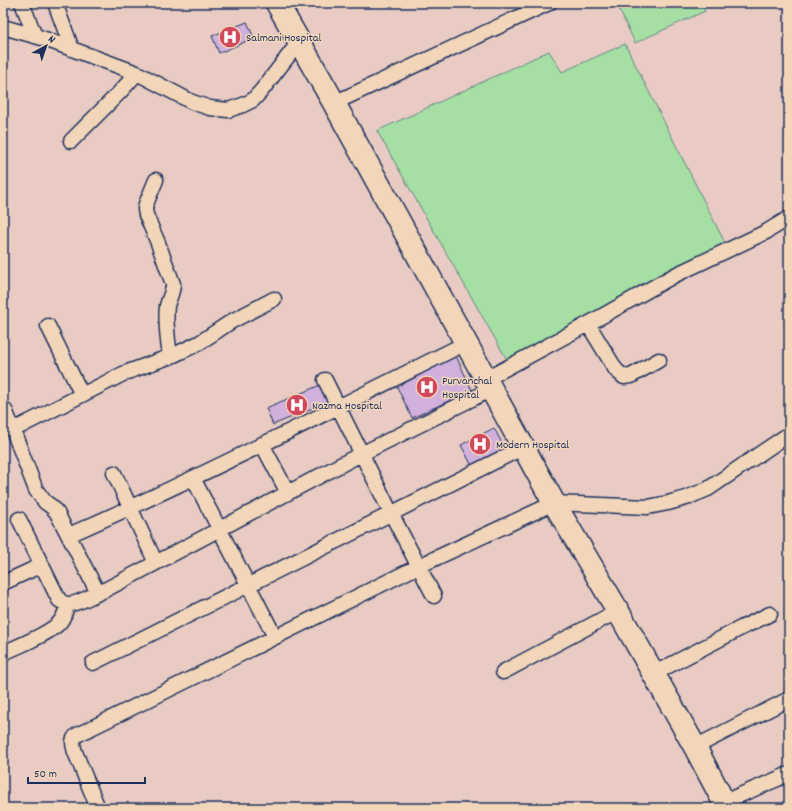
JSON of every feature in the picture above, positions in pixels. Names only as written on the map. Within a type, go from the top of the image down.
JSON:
[{"type":"highway","points":[[277,3],[334,103],[554,503],[618,611],[726,805]]},
{"type":"street","points":[[22,3],[35,36]]},
{"type":"street","points":[[56,3],[72,49]]},
{"type":"street","points":[[334,103],[549,3]]},
{"type":"street","points":[[3,26],[72,49],[136,73],[192,102],[210,108],[228,110],[253,100],[299,42]]},
{"type":"street","points":[[71,141],[119,93],[136,73]]},
{"type":"street","points":[[156,180],[145,209],[173,284],[173,289],[167,307],[170,357]]},
{"type":"street","points":[[19,519],[60,600],[68,605],[74,604],[156,563],[361,454],[489,384],[588,324],[675,275],[766,232],[789,218]]},
{"type":"street","points":[[13,430],[125,373],[170,357],[199,343],[232,321],[274,299]]},
{"type":"street","points":[[588,324],[616,370],[624,377],[632,376],[659,360]]},
{"type":"street","points":[[48,326],[82,395]]},
{"type":"street","points":[[69,535],[130,508],[338,408],[466,343]]},
{"type":"street","points":[[325,380],[434,596]]},
{"type":"street","points":[[3,408],[6,412],[36,490],[45,502],[57,513],[98,593]]},
{"type":"street","points":[[98,808],[72,744],[74,737],[82,732],[419,566],[554,503],[648,507],[686,498],[708,488],[789,434]]},
{"type":"street","points":[[262,444],[288,493]]},
{"type":"street","points":[[93,663],[524,447]]},
{"type":"street","points":[[114,473],[156,563]]},
{"type":"street","points":[[193,478],[275,637]]},
{"type":"street","points":[[3,583],[42,565]]},
{"type":"street","points":[[3,653],[51,630],[63,618],[68,605]]},
{"type":"street","points":[[503,672],[618,611]]},
{"type":"street","points":[[653,674],[770,614]]},
{"type":"street","points":[[695,747],[789,699]]},
{"type":"street","points":[[726,805],[789,774]]},
{"type":"green space","points":[[616,3],[702,3],[705,11],[635,43]]},
{"type":"green space","points":[[625,44],[725,243],[511,367],[377,131],[549,51],[562,72]]},
{"type":"building","points":[[247,22],[254,38],[219,53],[212,36]]},
{"type":"building","points":[[456,356],[472,390],[412,418],[396,385]]},
{"type":"building","points":[[325,383],[332,400],[273,425],[266,408]]},
{"type":"building","points":[[494,428],[505,449],[472,466],[461,445]]},
{"type":"place","name":"Salmani Hospital","points":[[230,37]]},
{"type":"place","name":"Purvanchal Hospital","points":[[427,387]]},
{"type":"place","name":"Nazma Hospital","points":[[297,405]]},
{"type":"place","name":"Modern Hospital","points":[[480,444]]}]
